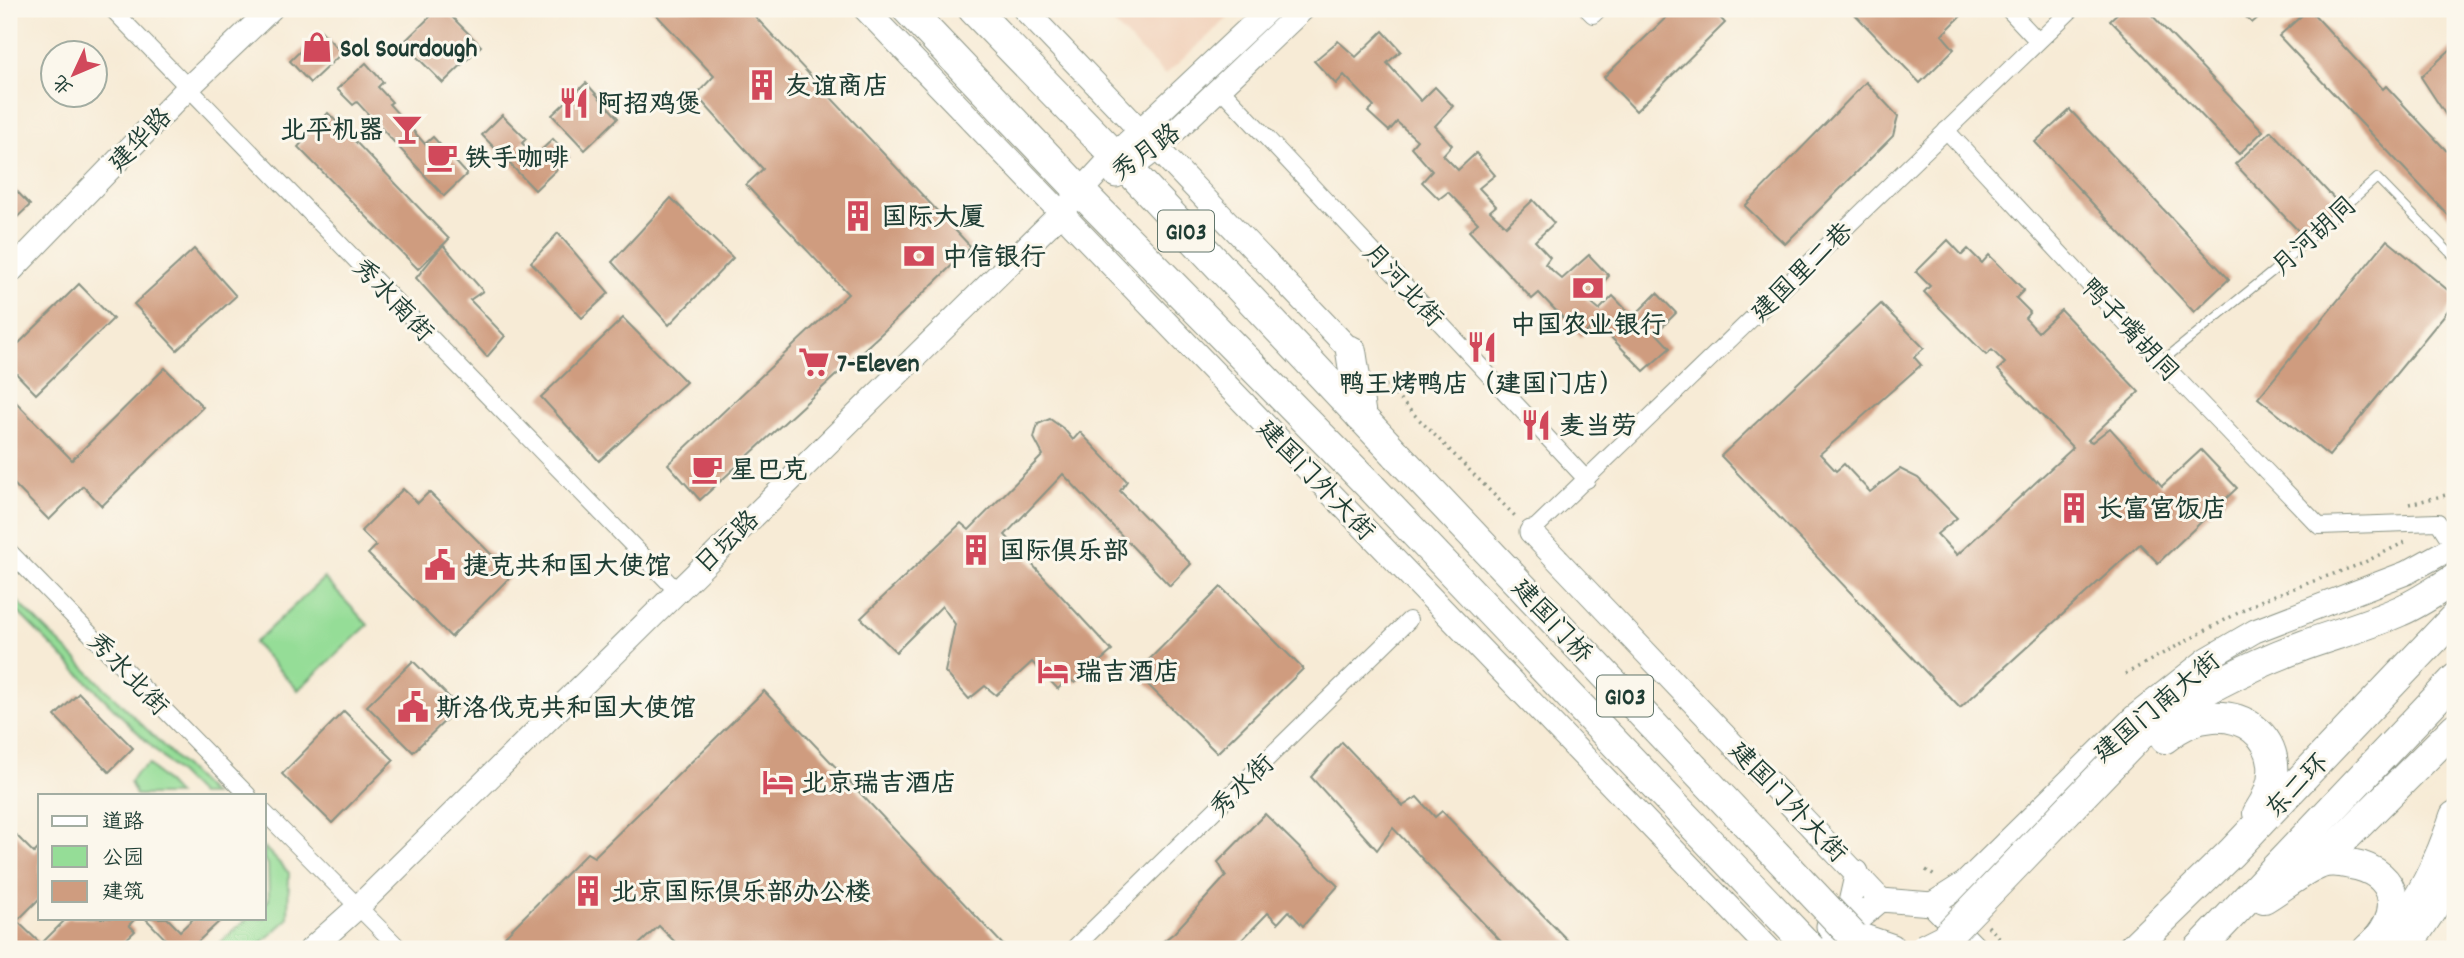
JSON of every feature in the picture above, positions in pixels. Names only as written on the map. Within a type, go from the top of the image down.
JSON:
[{"type":"highway","name":"建国门外大街","points":[[907,9],[1071,203],[1371,487]]},
{"type":"highway","name":"G103","points":[[973,9],[1361,417]]},
{"type":"highway","points":[[1351,351],[1361,417]]},
{"type":"highway","name":"建国门桥","points":[[1361,417],[1859,942]]},
{"type":"highway","name":"建国门桥","points":[[1371,487],[1811,949]]},
{"type":"highway","points":[[1959,949],[2148,741],[2153,724],[2230,678],[2305,645],[2350,631],[2402,610],[2455,579]]},
{"type":"highway","name":"东二环","points":[[2132,949],[2231,853],[2455,617]]},
{"type":"highway","name":"东二环","points":[[2199,949],[2455,679]]},
{"type":"highway","points":[[1924,949],[1944,939],[2148,741],[2191,722],[2222,715],[2240,720],[2251,727],[2265,740],[2273,761],[2269,798],[2231,853]]},
{"type":"highway","points":[[2225,923],[2320,863],[2455,728]]},
{"type":"highway","points":[[2385,949],[2414,908],[2435,871],[2455,816]]},
{"type":"highway","points":[[2320,863],[2343,862],[2368,867],[2381,875],[2392,893],[2394,910],[2376,943],[2368,949]]},
{"type":"highway","points":[[1859,942],[1891,949]]},
{"type":"street","name":"秀水南街","points":[[112,9],[676,590]]},
{"type":"street","name":"建华路","points":[[9,273],[190,87],[271,9]]},
{"type":"street","name":"建国门外大街","points":[[866,9],[1071,203],[1769,949]]},
{"type":"street","points":[[1024,9],[1351,351]]},
{"type":"street","name":"秀月路","points":[[1121,163],[1140,131],[1269,9]]},
{"type":"street","name":"秀月路","points":[[1071,203],[1121,163],[1156,149],[1303,9]]},
{"type":"street","points":[[2008,9],[2038,41]]},
{"type":"street","name":"建国里二巷","points":[[1531,532],[2072,9]]},
{"type":"street","name":"月河北街","points":[[1221,89],[1587,480]]},
{"type":"street","name":"鸭子嘴胡同","points":[[1946,130],[2161,362],[2319,526],[2438,522],[2455,546]]},
{"type":"street","name":"日坛路","points":[[311,949],[358,907],[676,590],[1071,203]]},
{"type":"street","name":"建国门外大街","points":[[1531,532],[1881,900]]},
{"type":"street","name":"建国门南大街","points":[[1932,904],[1965,883],[2135,716],[2207,659],[2255,631],[2406,573],[2455,546]]},
{"type":"street","name":"秀水北街","points":[[9,551],[247,794]]},
{"type":"street","name":"秀水街","points":[[1073,949],[1409,621]]},
{"type":"street","points":[[266,813],[400,949]]},
{"type":"street","points":[[2409,949],[2436,909],[2455,868]]},
{"type":"street","points":[[1798,949],[1849,907],[1857,872]]},
{"type":"street","points":[[1823,949],[1881,900],[1932,904],[1976,949]]},
{"type":"lane","name":"月河胡同","points":[[2161,362],[2272,272],[2377,178],[2455,258]]},
{"type":"path","points":[[1379,380],[1531,532]]},
{"type":"path","points":[[2409,504],[2454,494]]},
{"type":"shaded area","points":[[1099,9],[1238,9],[1165,75]]},
{"type":"green space","points":[[324,578],[368,625],[298,690],[254,643]]},
{"type":"green space","points":[[9,593],[212,794],[199,794],[9,603]]},
{"type":"green space","points":[[149,764],[177,794],[136,794],[130,782],[136,773]]},
{"type":"green space","points":[[266,849],[289,873],[288,919],[255,949],[213,949],[246,920],[266,920],[266,902],[269,900]]},
{"type":"building","points":[[438,9],[444,9],[481,46],[443,83],[403,43]]},
{"type":"building","points":[[651,9],[748,9],[971,247],[700,500],[668,464],[848,294],[746,185],[763,169],[696,95],[714,76]]},
{"type":"building","points":[[1675,9],[1712,9],[1725,23],[1636,111],[1604,77]]},
{"type":"building","points":[[1850,9],[1956,9],[1962,15],[1942,35],[1954,49],[1920,83]]},
{"type":"building","points":[[2122,9],[2146,9],[2263,131],[2239,154],[2110,20]]},
{"type":"building","points":[[2238,9],[2268,9],[2252,23]]},
{"type":"building","points":[[2309,9],[2383,89],[2386,86],[2455,160],[2455,212],[2450,217],[2279,36]]},
{"type":"building","points":[[321,31],[342,53],[310,83],[290,61]]},
{"type":"building","points":[[1383,31],[1401,51],[1387,63],[1421,101],[1435,87],[1453,106],[1435,126],[1452,145],[1443,155],[1458,170],[1476,153],[1495,175],[1479,188],[1496,206],[1490,211],[1506,226],[1533,200],[1554,223],[1535,241],[1550,257],[1545,264],[1562,279],[1589,255],[1609,276],[1586,299],[1599,310],[1613,296],[1633,317],[1657,293],[1676,313],[1656,333],[1670,348],[1644,371],[1597,323],[1581,337],[1539,293],[1532,299],[1469,231],[1478,223],[1448,192],[1439,199],[1422,182],[1432,171],[1411,147],[1417,140],[1397,122],[1389,131],[1368,112],[1374,106],[1344,75],[1336,84],[1314,61],[1338,41],[1356,57]]},
{"type":"building","points":[[2455,45],[2455,129],[2421,77]]},
{"type":"building","points":[[366,63],[383,82],[378,87],[392,102],[389,104],[425,144],[433,137],[467,174],[444,196],[357,102],[353,105],[337,89]]},
{"type":"building","points":[[1866,82],[1898,116],[1893,136],[1785,244],[1745,206]]},
{"type":"building","points":[[586,83],[618,118],[585,150],[552,115]]},
{"type":"building","points":[[2070,110],[2229,279],[2194,312],[2035,142]]},
{"type":"building","points":[[328,113],[449,239],[418,269],[298,147]]},
{"type":"building","points":[[502,115],[526,139],[522,143],[535,156],[553,139],[570,157],[535,190],[482,135]]},
{"type":"building","points":[[2271,131],[2341,206],[2306,239],[2235,164]]},
{"type":"building","points":[[9,183],[30,205],[9,225]]},
{"type":"building","points":[[671,198],[733,258],[669,325],[612,262]]},
{"type":"building","points":[[558,233],[609,293],[582,318],[531,262]]},
{"type":"building","points":[[1948,240],[1962,255],[1968,249],[1982,263],[1989,255],[2024,290],[2016,298],[2030,312],[2025,318],[2038,332],[2061,310],[2139,392],[2088,440],[2092,442],[2110,428],[2162,486],[2201,450],[2237,488],[2158,563],[2140,544],[1960,708],[1721,456],[1881,304],[1924,348],[1914,357],[1921,365],[1820,454],[1836,471],[1844,464],[1870,492],[1900,469],[1918,478],[1957,518],[1937,534],[1957,555],[2073,448],[1998,370],[2005,363],[1992,350],[1986,355],[1924,292],[1930,286],[1916,272]]},
{"type":"building","points":[[2387,240],[2455,296],[2455,302],[2329,456],[2258,398]]},
{"type":"building","points":[[443,245],[483,291],[470,300],[505,336],[487,357],[416,278]]},
{"type":"building","points":[[194,249],[236,296],[177,350],[134,304]]},
{"type":"building","points":[[79,284],[113,319],[36,394],[9,366],[9,353]]},
{"type":"building","points":[[623,318],[686,382],[599,461],[541,397]]},
{"type":"building","points":[[165,368],[203,407],[102,506],[83,486],[49,520],[9,479],[9,395],[72,460]]},
{"type":"building","name":"国际俱乐部","points":[[1050,419],[1073,440],[1080,432],[1127,481],[1120,491],[1191,564],[1170,586],[1063,474],[1005,535],[1112,651],[1075,683],[1068,678],[1058,689],[1032,662],[996,695],[985,686],[969,699],[945,672],[955,624],[942,606],[896,652],[861,618],[961,523],[969,530],[1043,455],[1034,438],[1038,424]]},
{"type":"building","name":"捷克共和国大使馆","points":[[403,489],[418,503],[429,492],[512,575],[451,637],[368,554],[376,546],[361,531]]},
{"type":"building","points":[[1221,587],[1303,669],[1217,753],[1136,673]]},
{"type":"building","name":"斯洛伐克共和国大使馆","points":[[413,661],[459,707],[413,752],[367,706]]},
{"type":"building","points":[[764,691],[1007,949],[682,949],[659,926],[634,949],[517,949],[505,936],[587,853],[594,857]]},
{"type":"building","points":[[79,693],[133,748],[109,772],[55,716]]},
{"type":"building","points":[[344,711],[394,760],[332,823],[282,774]]},
{"type":"building","points":[[1342,742],[1403,806],[1417,797],[1435,817],[1442,811],[1576,949],[1508,949],[1393,828],[1377,850],[1311,777]]},
{"type":"building","points":[[1265,814],[1338,886],[1303,926],[1289,911],[1278,923],[1268,913],[1233,949],[1153,949],[1174,933],[1226,876],[1218,862]]},
{"type":"building","points":[[9,828],[34,853],[38,849],[38,900],[17,921],[41,944],[65,920],[134,920],[129,925],[135,931],[116,949],[9,949]]},
{"type":"building","points":[[147,920],[169,920],[180,931],[192,920],[221,920],[190,949],[175,949]]},
{"type":"place","name":"Sol Sourdough","points":[[317,47]]},
{"type":"place","name":"友谊商店","points":[[762,85]]},
{"type":"place","name":"阿招鸡煲","points":[[574,103]]},
{"type":"place","name":"北平机器","points":[[407,129]]},
{"type":"place","name":"铁手咖啡","points":[[442,157]]},
{"type":"place","name":"国际大厦","points":[[858,216]]},
{"type":"place","name":"中信银行","points":[[919,256]]},
{"type":"place","name":"中国农业银行","points":[[1588,288]]},
{"type":"place","name":"鸭王烤鸭店（建国门店）","points":[[1482,347]]},
{"type":"place","name":"7-Eleven","points":[[814,362]]},
{"type":"place","name":"麦当劳","points":[[1536,425]]},
{"type":"place","name":"星巴克","points":[[707,469]]},
{"type":"place","name":"长富宫饭店","points":[[2074,508]]},
{"type":"place","name":"国际俱乐部","points":[[976,550]]},
{"type":"place","name":"捷克共和国大使馆","points":[[440,565]]},
{"type":"place","name":"瑞吉酒店","points":[[1053,671]]},
{"type":"place","name":"斯洛伐克共和国大使馆","points":[[413,707]]},
{"type":"place","name":"北京瑞吉酒店","points":[[778,782]]},
{"type":"place","name":"北京国际俱乐部办公楼","points":[[588,891]]}]
